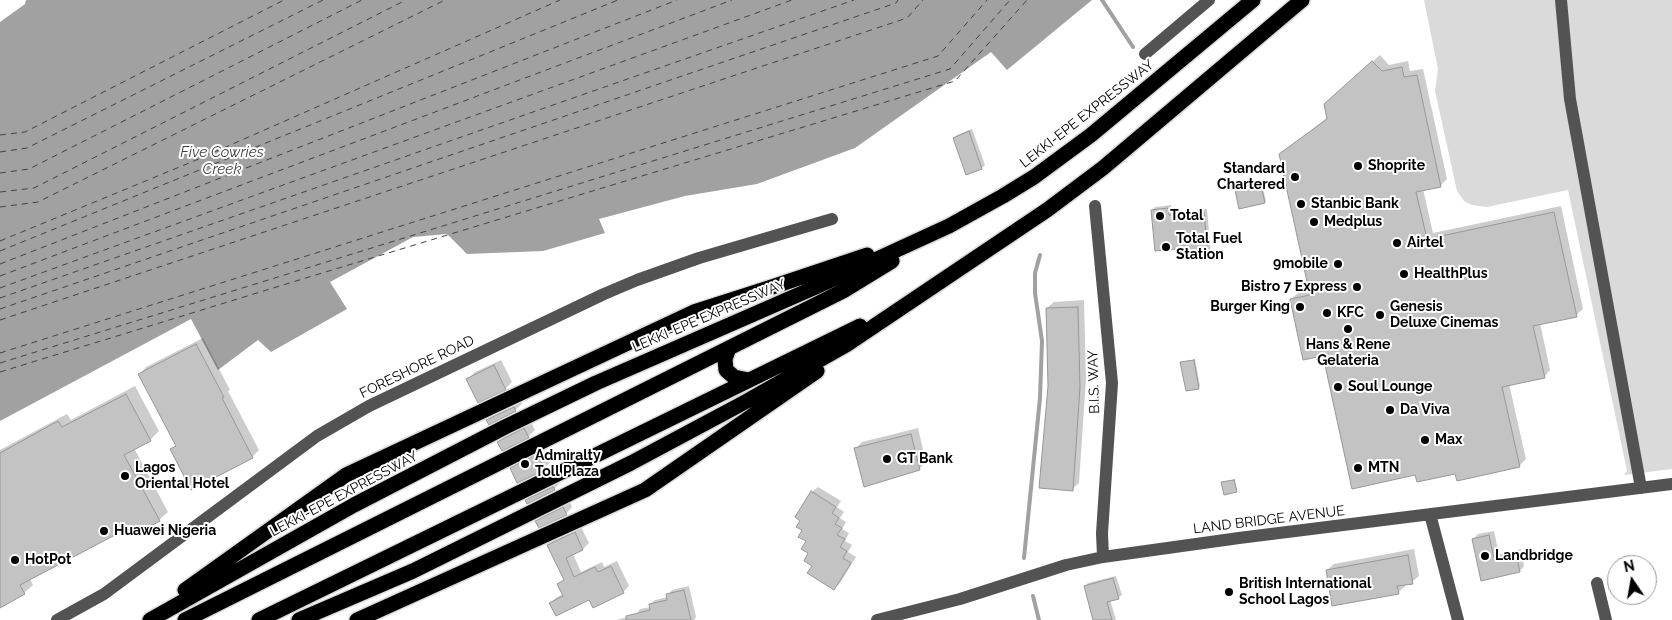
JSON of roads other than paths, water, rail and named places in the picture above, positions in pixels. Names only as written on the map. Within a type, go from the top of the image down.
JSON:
[{"type":"highway","name":"LEKKI-EPE EXPRESSWAY","points":[[150,620],[354,505],[505,426],[596,383],[816,287],[949,226],[1003,196],[1066,154],[1253,0]]},
{"type":"highway","points":[[299,620],[413,571],[632,463],[838,350],[920,297],[1047,210],[1103,168],[1302,0]]},
{"type":"highway","points":[[185,620],[843,291],[949,226]]},
{"type":"highway","points":[[144,620],[346,475],[694,312],[949,226]]},
{"type":"highway","points":[[259,620],[920,297]]},
{"type":"highway","points":[[357,620],[645,490],[920,297]]},
{"type":"highway","points":[[729,348],[725,359],[726,370],[734,377],[749,380]]},
{"type":"street","points":[[1145,54],[1209,0]]},
{"type":"street","points":[[1561,0],[1570,99],[1641,488]]},
{"type":"street","name":"B.I.S. WAY","points":[[1094,206],[1112,383],[1102,533],[1103,557]]},
{"type":"street","name":"FORESHORE ROAD","points":[[57,620],[112,589],[318,436],[369,406],[637,280],[699,258],[832,219]]},
{"type":"street","name":"LAND BRIDGE AVENUE","points":[[877,620],[960,599],[1066,565],[1103,557],[1672,484]]},
{"type":"street","points":[[1430,514],[1458,620]]},
{"type":"street","points":[[1597,583],[1606,620]]},
{"type":"water","name":"Five Cowries Creek","points":[[26,0],[1092,0],[1007,70],[991,52],[855,148],[757,184],[685,196],[599,219],[605,233],[543,251],[467,254],[447,234],[413,237],[330,282],[347,309],[271,352],[258,340],[218,370],[191,319],[0,421],[0,22],[25,4]]},
{"type":"waterway","points":[[1102,0],[1133,47]]},
{"type":"waterway","points":[[1024,558],[1040,398],[1042,341],[1035,293],[1035,273],[1040,255]]},
{"type":"waterway","points":[[1033,596],[1039,620]]},
{"type":"place","name":"Shoprite","points":[[1358,166]]},
{"type":"place","name":"Standard Chartered","points":[[1295,177]]},
{"type":"place","name":"Stanbic Bank","points":[[1301,204]]},
{"type":"place","name":"Total","points":[[1160,216]]},
{"type":"place","name":"Medplus","points":[[1314,222]]},
{"type":"place","name":"Airtel","points":[[1397,243]]},
{"type":"place","name":"Total Fuel Station","points":[[1166,247]]},
{"type":"place","name":"9mobile","points":[[1338,264]]},
{"type":"place","name":"HealthPlus","points":[[1404,274]]},
{"type":"place","name":"Bistro 7 Express","points":[[1357,287]]},
{"type":"place","name":"Burger King","points":[[1300,307]]},
{"type":"place","name":"KFC","points":[[1327,313]]},
{"type":"place","name":"Genesis Deluxe Cinemas","points":[[1380,315]]},
{"type":"place","name":"Hans & Rene Gelateria","points":[[1348,329]]},
{"type":"place","name":"Soul Lounge","points":[[1338,387]]},
{"type":"place","name":"Da Viva","points":[[1390,410]]},
{"type":"place","name":"Max","points":[[1425,440]]},
{"type":"place","name":"GT Bank","points":[[887,459]]},
{"type":"place","name":"Admiralty Toll Plaza","points":[[525,464]]},
{"type":"place","name":"MTN","points":[[1358,468]]},
{"type":"place","name":"Lagos Oriental Hotel","points":[[125,476]]},
{"type":"place","name":"Huawei Nigeria","points":[[104,531]]},
{"type":"place","name":"Landbridge","points":[[1485,556]]},
{"type":"place","name":"HotPot","points":[[15,560]]},
{"type":"place","name":"British International School Lagos","points":[[1229,592]]}]
